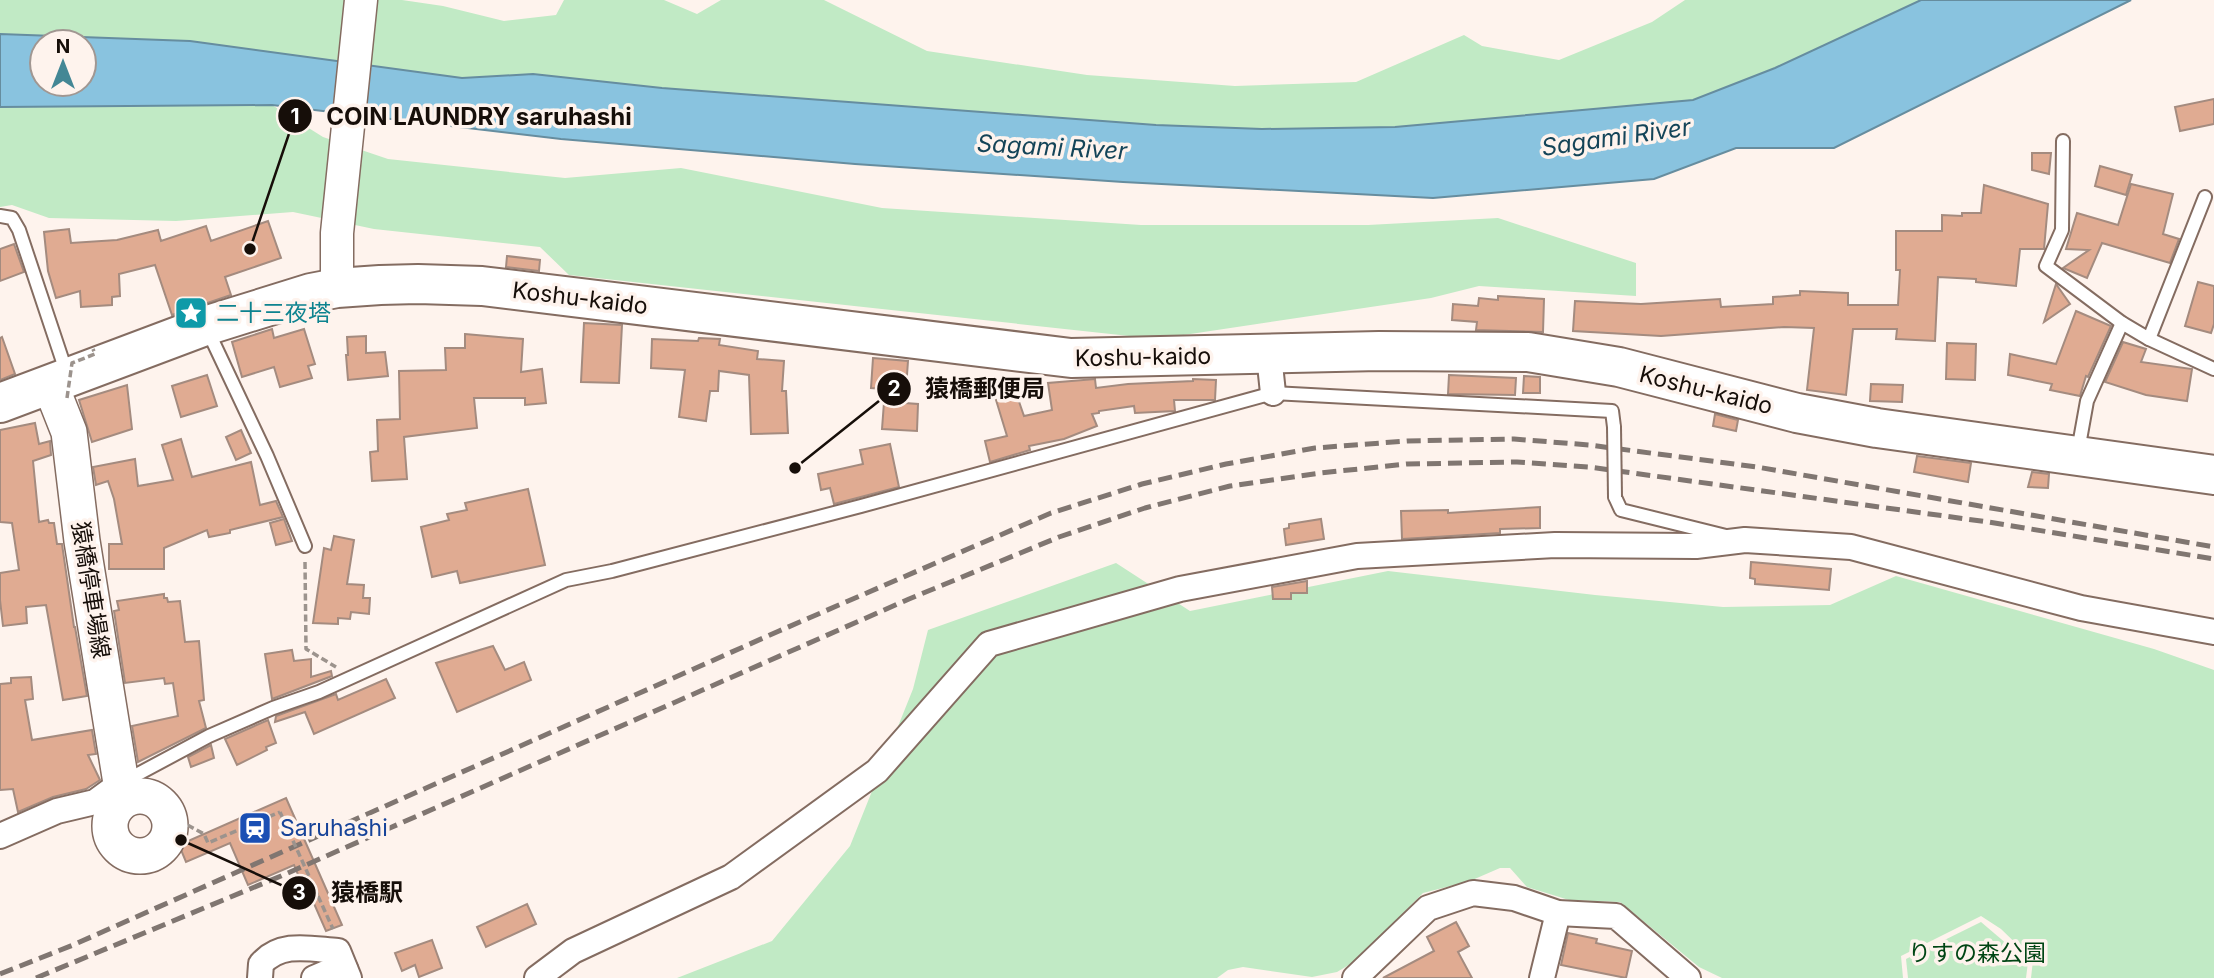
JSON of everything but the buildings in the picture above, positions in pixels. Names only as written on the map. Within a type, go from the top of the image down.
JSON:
[{"type":"highway","name":"Koshu-kaido","points":[[0,403],[61,383],[205,326],[293,298],[337,288],[418,284],[482,286],[1070,359],[1378,351],[1528,352],[1619,367],[1797,413],[1920,435],[2214,475]]},
{"type":"main road","name":"猿橋停車場線","points":[[61,383],[82,541],[125,790]]},
{"type":"main road","points":[[125,790],[159,802],[169,815],[170,830],[164,844],[151,854],[136,856],[121,850],[112,837],[110,821],[125,790]]},
{"type":"street","points":[[337,288],[339,216],[361,0]]},
{"type":"street","points":[[1269,355],[1273,393]]},
{"type":"street","points":[[537,978],[573,951],[731,877],[877,771],[989,644],[1180,589],[1357,556],[1555,545],[1696,546],[1745,540],[1851,547],[2081,608],[2214,632]]},
{"type":"street","points":[[0,836],[57,811],[95,802],[125,790]]},
{"type":"street","points":[[1355,978],[1428,908],[1473,893],[1514,898],[1558,913],[1616,916],[1688,978]]},
{"type":"street","points":[[1542,978],[1558,913]]},
{"type":"street","points":[[260,978],[261,964],[268,956],[291,947],[344,966]]},
{"type":"street","points":[[314,978],[344,966]]},
{"type":"lane","points":[[2063,141],[2062,230],[2046,266],[2122,323],[2149,339],[2214,369]]},
{"type":"lane","points":[[2149,339],[2205,197]]},
{"type":"lane","points":[[0,216],[12,218],[19,230],[61,383]]},
{"type":"lane","points":[[2077,456],[2087,401],[2122,323]]},
{"type":"lane","points":[[205,326],[267,456],[305,546]]},
{"type":"lane","points":[[125,790],[222,731],[273,708],[319,692],[566,580],[612,571],[861,506],[1273,393],[1612,411],[1615,497],[1621,510],[1745,540]]},
{"type":"path","points":[[61,383],[72,363],[95,354],[93,349]]},
{"type":"path","points":[[305,546],[306,649],[352,677]]},
{"type":"path","points":[[169,815],[204,834],[208,843],[280,812],[333,929],[344,966]]},
{"type":"green space","points":[[0,0],[402,0],[443,6],[504,21],[556,15],[564,0],[664,0],[697,14],[721,0],[824,0],[927,51],[1087,75],[1235,86],[1356,82],[1464,35],[1482,46],[1559,60],[1652,22],[1685,0],[1921,0],[1775,68],[1693,100],[1395,127],[1262,129],[1156,125],[662,88],[533,74],[462,78],[190,41],[98,38],[98,28],[28,28],[28,35],[0,34]]},
{"type":"green space","points":[[272,105],[323,137],[388,159],[565,178],[681,168],[882,208],[1141,225],[1368,225],[1498,218],[1636,263],[1636,296],[1479,286],[1431,298],[1157,339],[569,275],[540,247],[374,229],[293,212],[176,221],[49,218],[12,205],[0,207],[0,107]]},
{"type":"green space","points":[[1116,563],[1190,611],[1388,571],[1723,607],[1830,605],[1896,576],[2154,649],[2214,670],[2214,978],[2031,978],[2033,960],[2001,929],[1981,916],[1901,956],[1903,978],[1722,978],[1699,967],[1620,902],[1569,900],[1527,887],[1510,868],[1500,868],[1470,881],[1423,893],[1357,960],[1337,972],[1312,977],[1243,967],[1228,970],[1217,978],[677,978],[772,941],[850,846],[913,689],[928,630]]},
{"type":"green space","name":"りすの森公園","points":[[1981,922],[2028,962],[2026,978],[1908,978],[1906,959]]},
{"type":"water","name":"Sagami River","points":[[1921,0],[2131,0],[1834,148],[1736,148],[1654,179],[1433,198],[1123,182],[855,164],[561,139],[272,105],[0,107],[0,34],[28,35],[28,98],[98,98],[98,38],[190,41],[462,78],[533,74],[662,88],[1156,125],[1262,129],[1395,127],[1693,100],[1775,68]]},
{"type":"railway","points":[[0,974],[73,945],[1051,513],[1142,484],[1226,464],[1315,448],[1407,441],[1514,439],[1589,445],[1757,467],[2214,547]]},
{"type":"railway","points":[[36,978],[281,876],[909,599],[1059,537],[1145,508],[1230,486],[1407,464],[1517,462],[1589,467],[1988,522],[2214,559]]},
{"type":"place","name":"COIN LAUNDRY saruhashi","points":[[250,249]]},
{"type":"place","name":"二十三夜塔","points":[[191,313]]},
{"type":"place","name":"猿橋郵便局","points":[[795,468]]},
{"type":"place","name":"Saruhashi","points":[[255,828]]},
{"type":"place","name":"猿橋駅","points":[[181,840]]}]
